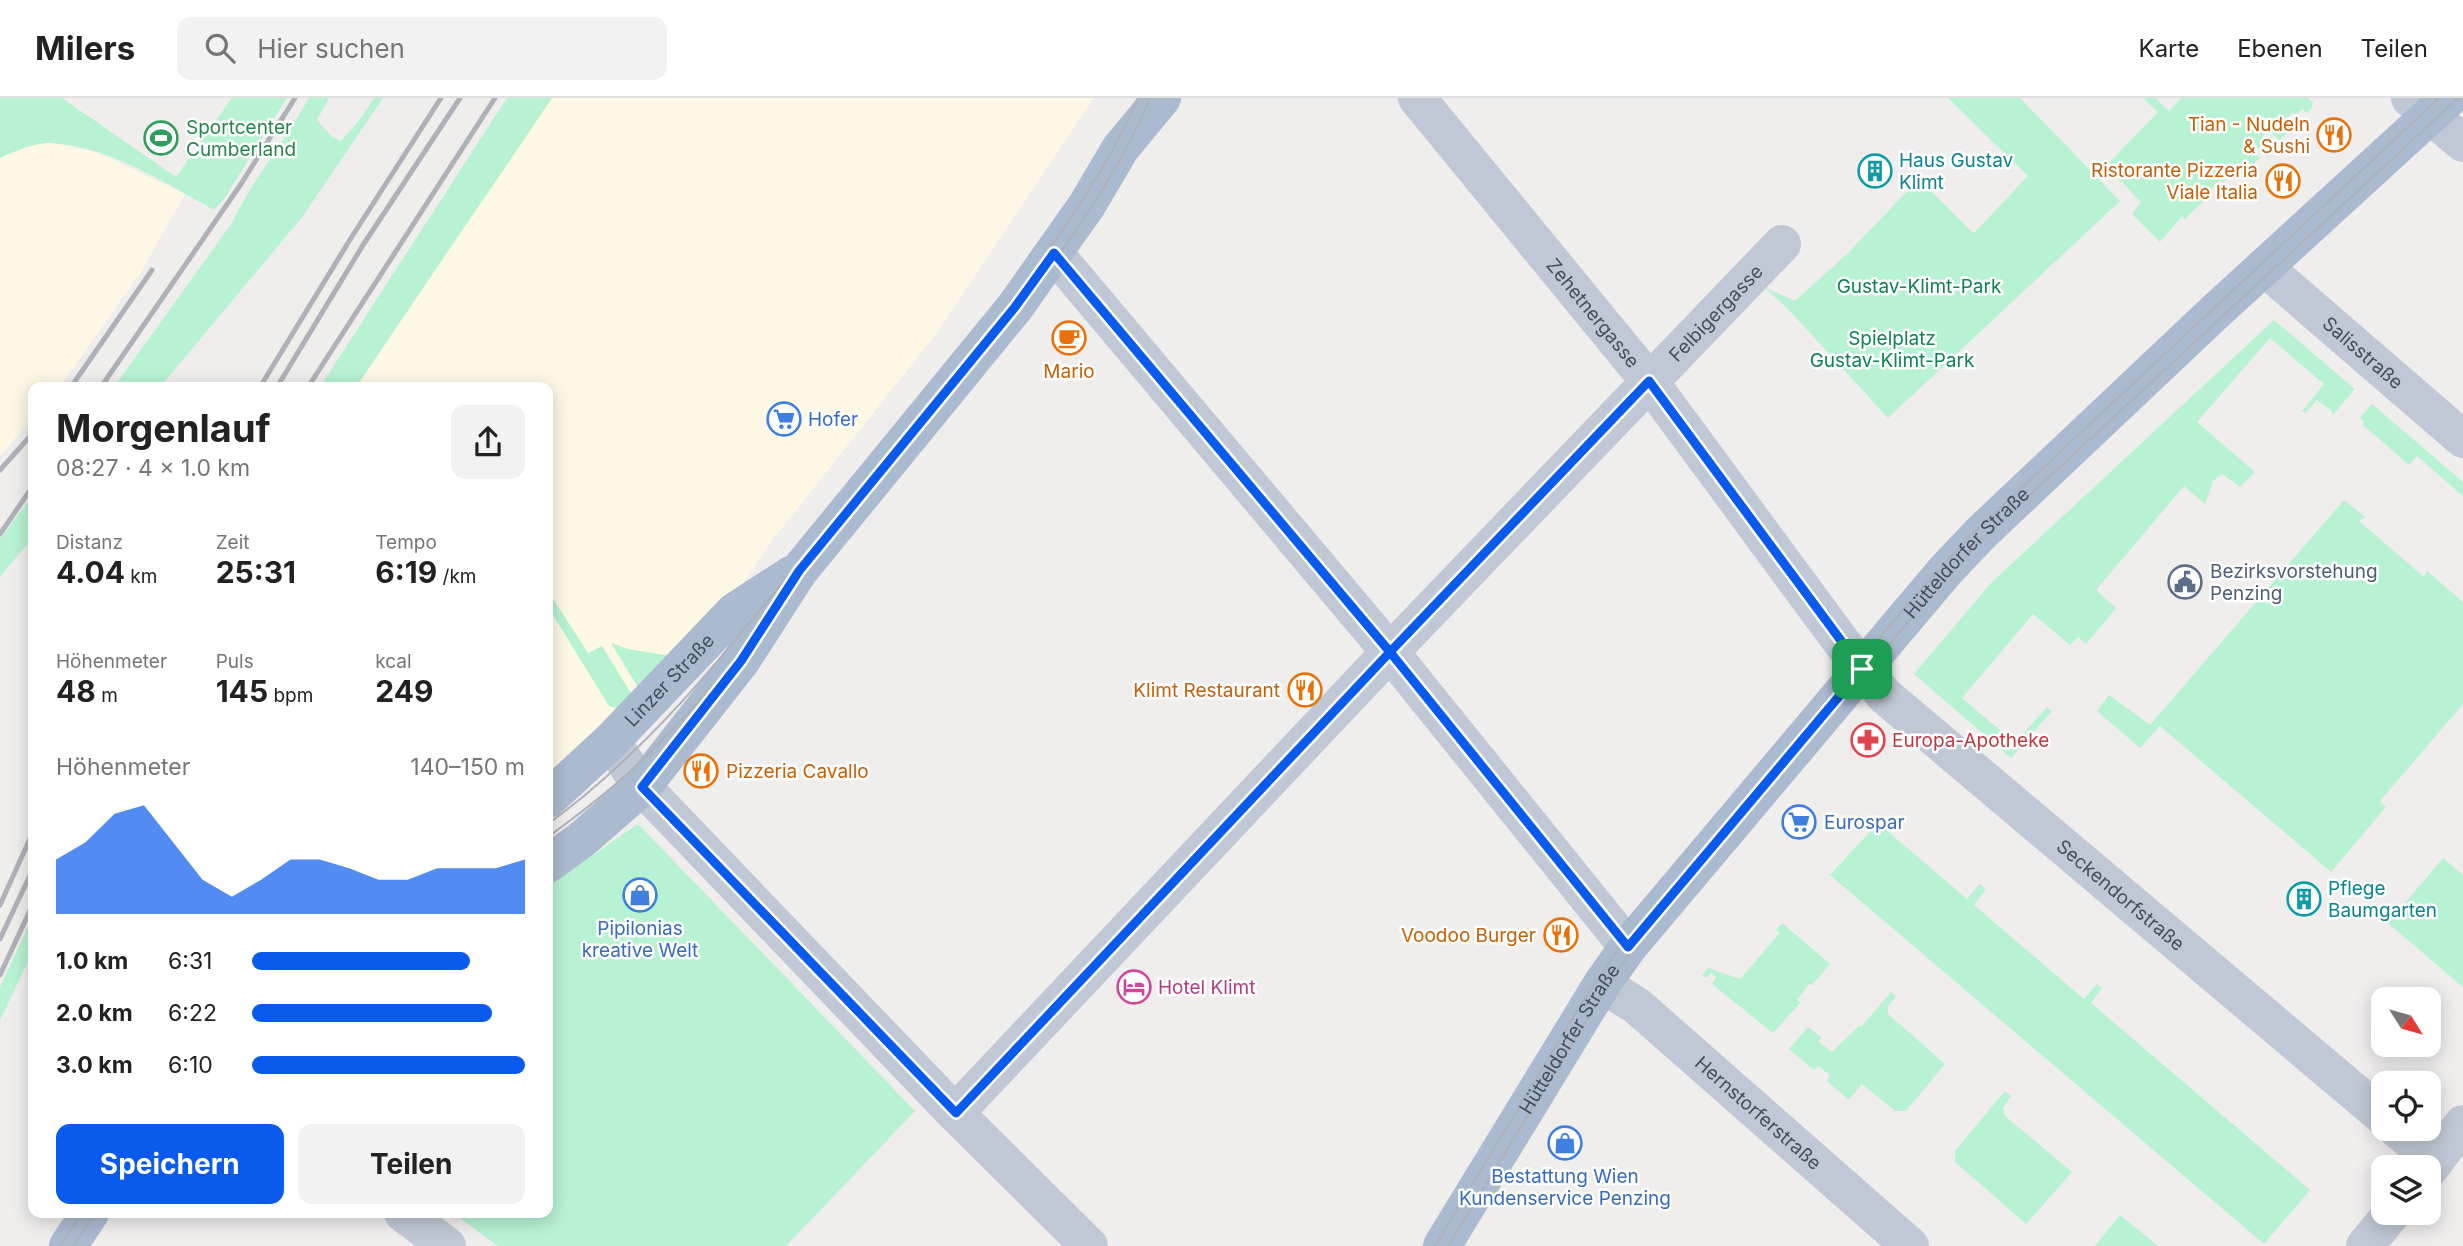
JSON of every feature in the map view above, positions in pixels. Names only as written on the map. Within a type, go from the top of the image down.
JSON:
[{"type":"main road","name":"Linzer Straße","points":[[1120,149],[1132,98]]},
{"type":"main road","name":"Linzer Straße","points":[[553,860],[642,787],[741,661],[799,571],[1015,307],[1087,205],[1120,149],[1163,98]]},
{"type":"main road","name":"Hütteldorfer Straße","points":[[1442,1246],[1602,984],[1628,947],[1945,571],[1980,534],[2264,267],[2429,104]]},
{"type":"main road","name":"Linzer Straße","points":[[553,794],[611,741],[734,612],[799,571]]},
{"type":"main road","points":[[68,1246],[87,1218]]},
{"type":"street","name":"Zehetnergasse","points":[[1417,98],[1649,381],[1862,669]]},
{"type":"street","points":[[2429,104],[2463,143]]},
{"type":"street","name":"Felbigergasse","points":[[956,1113],[1390,652],[1782,244]]},
{"type":"street","points":[[1054,253],[1390,652],[1628,947]]},
{"type":"street","name":"Salisstraße","points":[[2264,267],[2463,439]]},
{"type":"street","name":"Seckendorfstraße","points":[[1862,669],[1894,703],[2371,1106]]},
{"type":"street","points":[[611,741],[642,787],[956,1113],[1089,1246]]},
{"type":"street","name":"Hernstorferstraße","points":[[1602,984],[1637,1006],[1910,1246]]},
{"type":"street","points":[[2365,1246],[2382,1225]]},
{"type":"shaded area","points":[[551,98],[1094,98],[936,334],[774,538],[726,607],[553,778],[553,382],[359,382]]},
{"type":"shaded area","points":[[49,142],[99,153],[185,194],[141,272],[64,382],[28,382],[28,424],[0,456],[0,158],[17,150]]},
{"type":"green space","points":[[0,98],[62,98],[176,177],[232,98],[287,98],[226,196],[214,210],[136,168],[94,151],[51,143],[38,144],[0,158]]},
{"type":"green space","points":[[309,98],[329,98],[317,120],[331,136],[341,141],[374,98],[383,98],[303,216],[164,382],[118,382],[232,223]]},
{"type":"green space","points":[[507,98],[552,98],[359,382],[323,382]]},
{"type":"green space","name":"Gustav-Klimt-Park","points":[[1948,98],[2020,98],[2120,201],[1888,418],[1789,310],[1764,287],[1795,301],[1848,253],[1919,179],[1973,233],[1976,231],[2028,176]]},
{"type":"green space","points":[[2143,98],[2155,98],[2169,111],[2181,98],[2307,98],[2313,102],[2307,113],[2302,109],[2297,114],[2292,113],[2286,120],[2291,129],[2279,141],[2270,130],[2262,137],[2265,142],[2254,152],[2260,158],[2238,178],[2233,174],[2223,182],[2220,180],[2209,191],[2211,194],[2185,219],[2182,216],[2160,242],[2132,214],[2141,202],[2106,166],[2158,112]]},
{"type":"green space","points":[[2274,320],[2355,389],[2333,415],[2331,410],[2317,400],[2305,413],[2302,411],[2324,384],[2270,338],[2197,422],[2255,472],[2240,487],[2222,474],[2213,481],[2205,504],[2184,486],[2096,590],[2116,608],[2086,644],[2078,637],[2070,645],[2033,614],[1962,698],[2015,743],[2047,707],[2052,711],[2011,758],[1914,674],[1991,583]]},
{"type":"green space","points":[[2372,404],[2463,482],[2463,496],[2417,456],[2409,465],[2363,425],[2364,422],[2360,418]]},
{"type":"green space","points":[[2344,500],[2365,517],[2359,521],[2424,577],[2427,571],[2463,602],[2463,704],[2380,801],[2386,807],[2331,872],[2160,726],[2140,748],[2097,711],[2109,695],[2150,725]]},
{"type":"green space","points":[[28,502],[28,543],[0,577],[0,539]]},
{"type":"green space","points":[[553,599],[588,653],[602,646],[632,695],[619,709],[609,706],[553,615]]},
{"type":"green space","points":[[611,643],[628,649],[670,656],[639,689]]},
{"type":"green space","points":[[1878,823],[1967,899],[1979,884],[1986,889],[1974,905],[2084,999],[2097,984],[2102,988],[2091,1003],[2310,1190],[2264,1244],[1830,875]]},
{"type":"green space","points":[[638,824],[915,1111],[786,1246],[498,1246],[460,1218],[553,1218],[553,883]]},
{"type":"green space","points":[[2443,858],[2463,875],[2463,987],[2388,923]]},
{"type":"green space","points":[[1782,923],[1830,964],[1812,985],[1809,984],[1797,1000],[1801,1002],[1773,1033],[1712,984],[1716,977],[1711,973],[1706,978],[1702,975],[1708,968],[1740,979],[1780,933],[1776,930]]},
{"type":"green space","points":[[28,927],[28,961],[0,1020],[0,987]]},
{"type":"green space","points":[[1891,992],[1896,996],[1888,1006],[1888,1014],[1945,1064],[1906,1111],[1895,1111],[1862,1084],[1849,1100],[1827,1081],[1830,1075],[1818,1066],[1814,1070],[1789,1049],[1808,1027],[1821,1037],[1819,1042],[1832,1052],[1862,1026]]},
{"type":"green space","points":[[2005,1091],[2011,1096],[2003,1108],[2005,1116],[2072,1172],[2026,1224],[1955,1162],[1955,1151]]},
{"type":"green space","points":[[2120,1215],[2157,1245],[2158,1246],[2095,1246]]},
{"type":"tram line","points":[[553,820],[631,753],[707,674],[950,378],[1050,248],[1109,157],[1138,98]]},
{"type":"tram line","points":[[553,833],[606,793],[638,764],[701,698],[761,629],[984,355],[1084,218],[1136,130],[1150,98]]},
{"type":"tram line","points":[[1435,1246],[1586,996],[1616,953],[1906,606],[1969,537],[2439,98]]},
{"type":"tram line","points":[[1448,1246],[1628,956],[1929,597],[1979,542],[2458,98]]},
{"type":"tram line","points":[[60,1246],[79,1218]]},
{"type":"tram line","points":[[73,1246],[92,1218]]},
{"type":"railway","points":[[104,382],[241,184],[295,98]]},
{"type":"railway","points":[[263,382],[441,98]]},
{"type":"railway","points":[[280,382],[363,245],[460,98]]},
{"type":"railway","points":[[311,382],[495,98]]},
{"type":"railway","points":[[74,382],[152,270]]},
{"type":"railway","points":[[0,470],[28,439]]},
{"type":"railway","points":[[0,534],[28,493]]},
{"type":"railway","points":[[0,905],[28,843]]},
{"type":"railway","points":[[0,939],[28,880]]},
{"type":"railway","points":[[0,975],[28,915]]},
{"type":"place","name":"Tian - Nudeln & Sushi","points":[[2334,135]]},
{"type":"place","name":"Sportcenter Cumberland","points":[[161,138]]},
{"type":"place","name":"Haus Gustav Klimt","points":[[1875,171]]},
{"type":"place","name":"Ristorante Pizzeria Viale Italia","points":[[2283,181]]},
{"type":"place","name":"Mario","points":[[1069,338]]},
{"type":"place","name":"Hofer","points":[[784,419]]},
{"type":"place","name":"Bezirksvorstehung Penzing","points":[[2185,582]]},
{"type":"place","name":"Klimt Restaurant","points":[[1305,690]]},
{"type":"place","name":"Europa-Apotheke","points":[[1868,740]]},
{"type":"place","name":"Pizzeria Cavallo","points":[[701,771]]},
{"type":"place","name":"Eurospar","points":[[1799,822]]},
{"type":"place","name":"Pipilonias kreative Welt","points":[[640,895]]},
{"type":"place","name":"Pflege Baumgarten","points":[[2304,899]]},
{"type":"place","name":"Voodoo Burger","points":[[1561,935]]},
{"type":"place","name":"Hotel Klimt","points":[[1134,987]]},
{"type":"place","name":"Bestattung Wien Kundenservice Penzing","points":[[1565,1143]]},
{"type":"route","points":[[1862,669],[1628,947],[1390,652],[956,1113],[642,787],[741,661],[799,571],[1015,307],[1054,253],[1390,652],[1649,381],[1862,669]]},
{"type":"park label","name":"Spielplatz Gustav-Klimt-Park","points":[[1892,349]]}]
